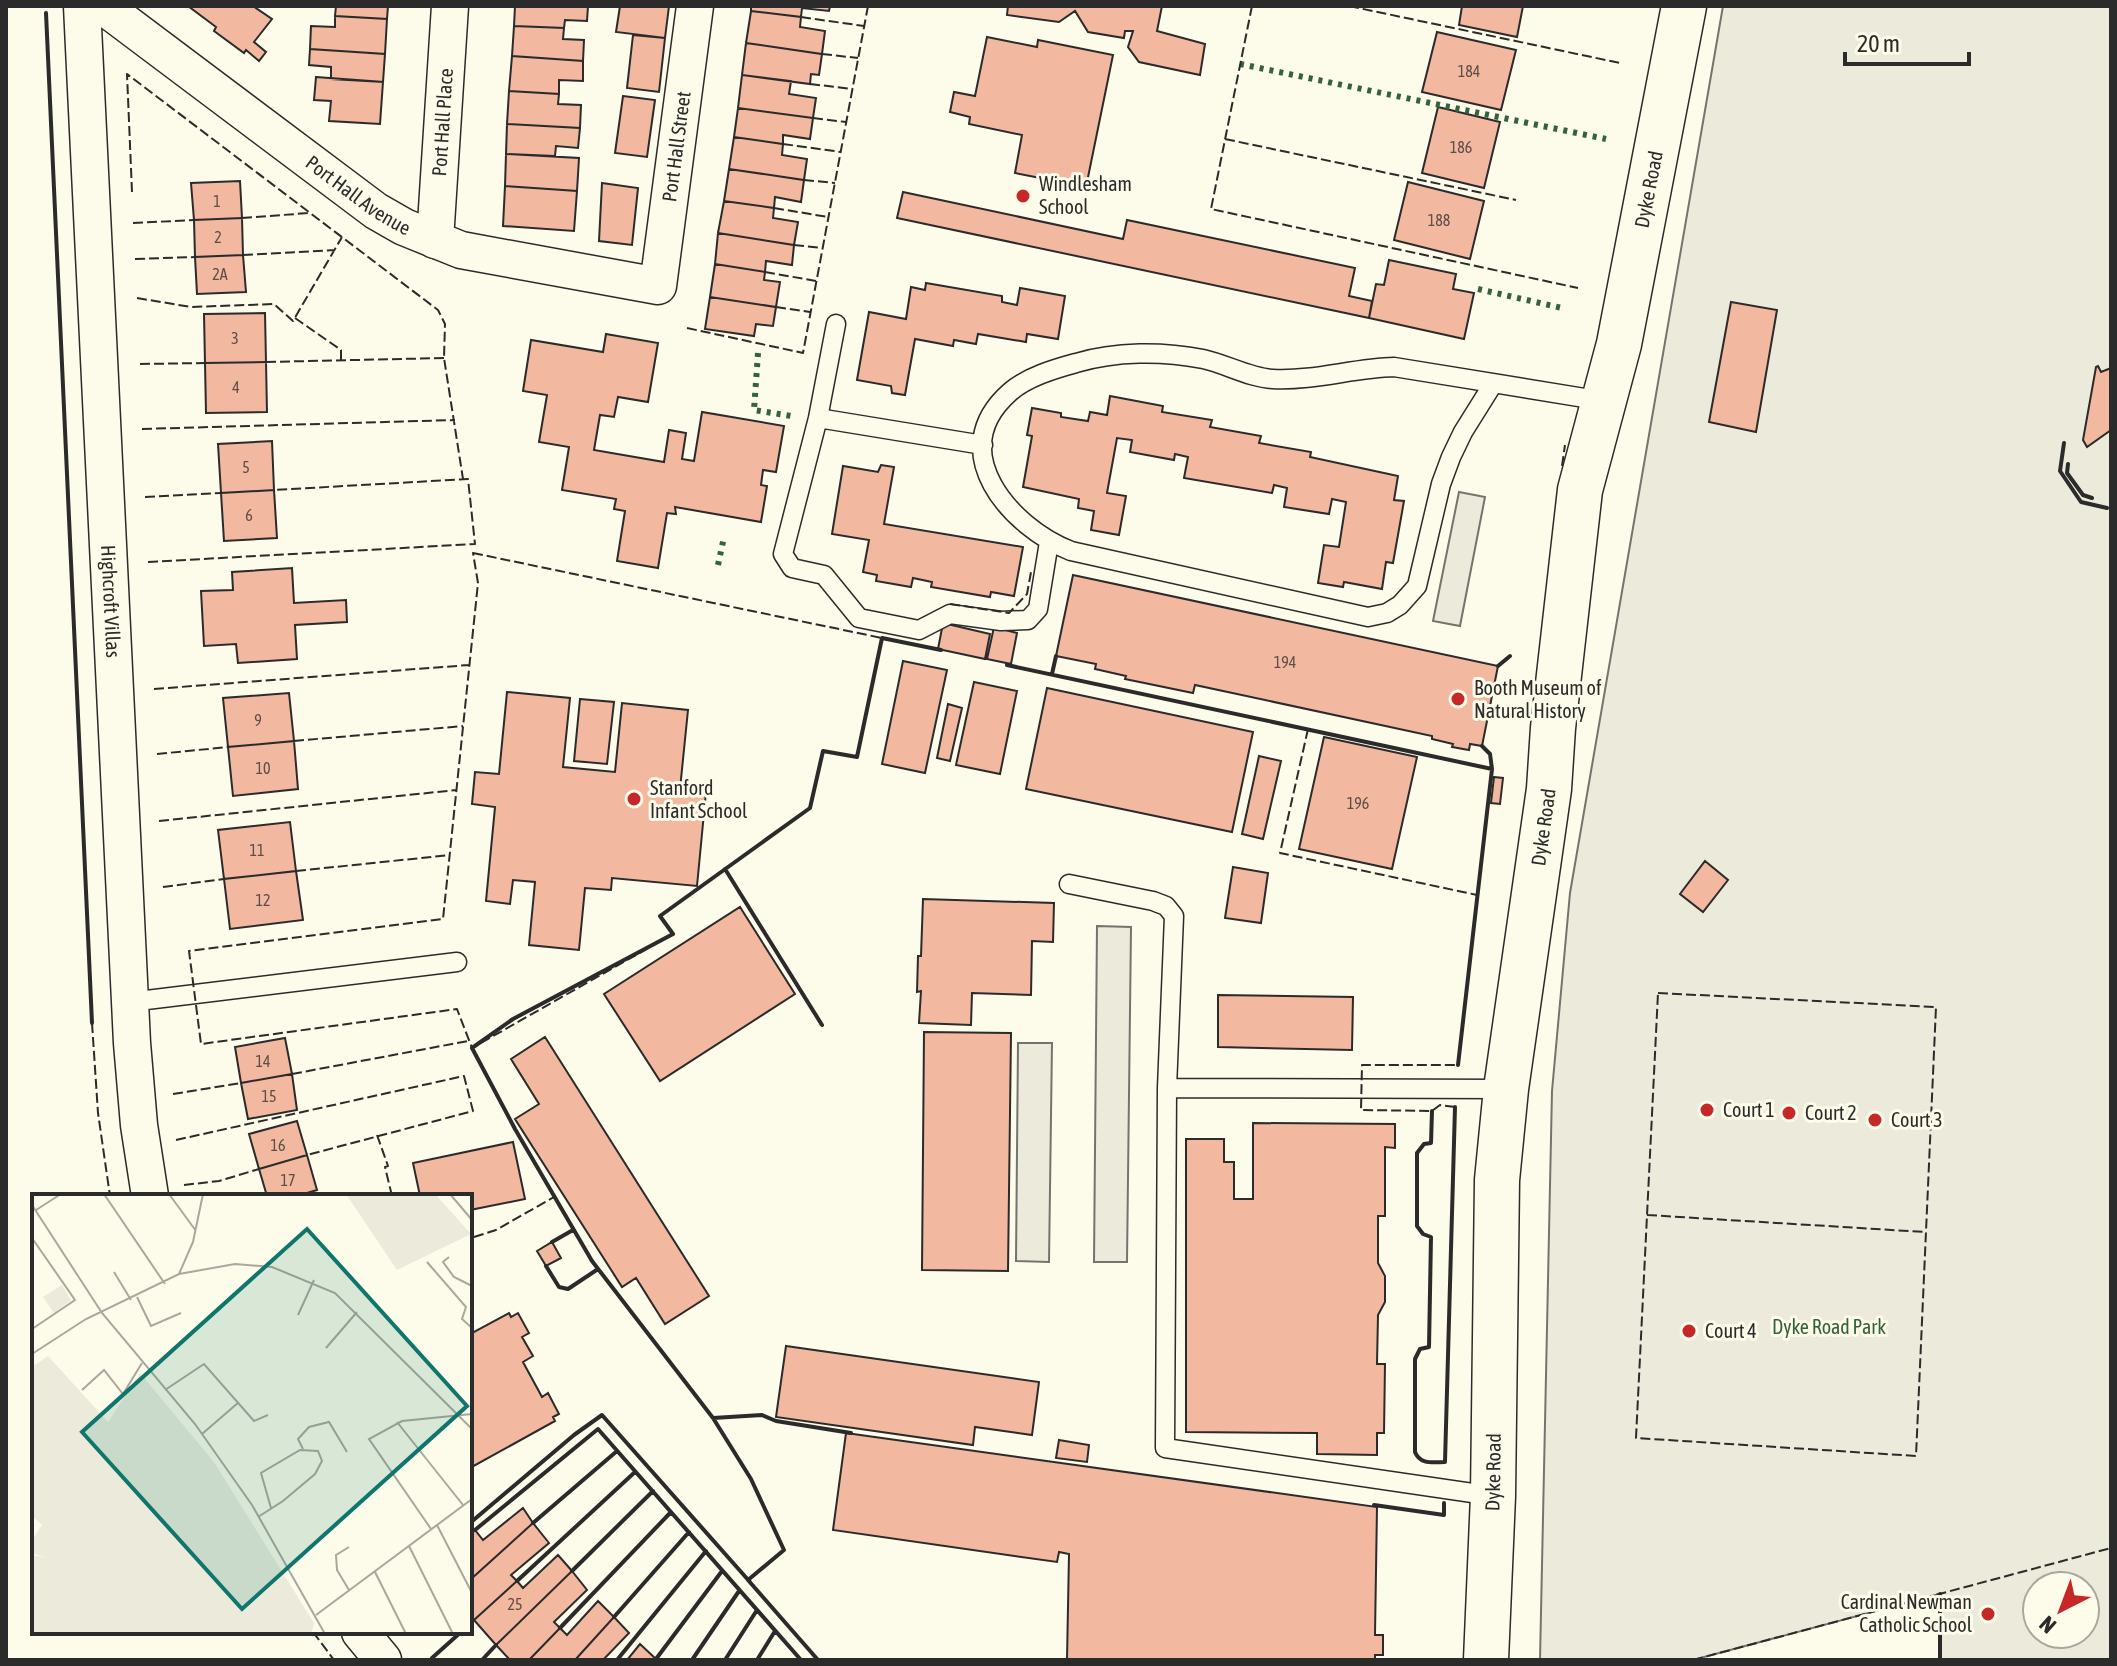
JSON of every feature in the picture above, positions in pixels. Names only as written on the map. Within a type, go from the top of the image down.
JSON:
[{"type":"street","name":"Highcroft Villas","points":[[82,6],[130,1002],[139,1125],[150,1194]]},
{"type":"street","name":"Port Hall Avenue","points":[[103,6],[376,211],[435,240],[489,256],[658,286]]},
{"type":"street","name":"Port Hall Place","points":[[435,240],[450,6]]},
{"type":"street","name":"Port Hall Street","points":[[658,286],[695,6]]},
{"type":"street","name":"Dyke Road","points":[[1486,1660],[1493,1496],[1497,1180],[1506,1089],[1549,789],[1580,490],[1619,344],[1684,6]]},
{"type":"street","points":[[362,1634],[383,1660]]},
{"type":"lane","points":[[836,324],[818,418],[783,554],[792,568],[824,575],[859,618],[919,630],[950,614],[1001,621],[1028,620],[1038,609],[1049,542]]},
{"type":"lane","points":[[1493,384],[1451,457],[1441,484],[1417,586],[1400,605],[1387,613],[1368,617],[1071,551],[1049,542],[1019,521],[1002,502],[984,463],[983,445],[993,412],[1012,390],[1051,371],[1103,356],[1157,353],[1203,359],[1271,379],[1313,378],[1362,368],[1394,367],[1603,401]]},
{"type":"lane","points":[[818,418],[983,445]]},
{"type":"lane","points":[[1069,884],[1153,901],[1166,906],[1174,916],[1167,1088],[1165,1448],[1493,1496]]},
{"type":"lane","points":[[130,1002],[457,962]]},
{"type":"lane","points":[[1167,1088],[1506,1089]]},
{"type":"green space","name":"Dyke Road Park","points":[[1723,6],[2111,6],[2111,1660],[1940,1660],[1939,1594],[1693,1660],[1540,1660],[1552,1091],[1570,893]]},
{"type":"shaded area","points":[[1459,492],[1485,497],[1460,626],[1433,621]]},
{"type":"shaded area","points":[[1097,926],[1131,927],[1127,1262],[1094,1262]]},
{"type":"shaded area","points":[[1018,1043],[1052,1043],[1049,1262],[1016,1261]]},
{"type":"building","points":[[188,6],[253,6],[272,19],[254,42],[266,52],[259,61],[246,50],[244,53],[214,31],[216,27]]},
{"type":"building","points":[[336,6],[388,6],[387,19],[335,16]]},
{"type":"building","points":[[515,6],[588,6],[587,21],[565,20],[564,28],[514,26]]},
{"type":"building","points":[[620,6],[669,6],[665,38],[616,32]]},
{"type":"building","points":[[751,6],[830,6],[829,11],[802,8],[801,17],[751,11]]},
{"type":"building","points":[[1008,6],[1162,6],[1157,31],[1205,44],[1200,75],[1139,62],[1128,47],[1133,31],[1125,31],[1124,38],[1088,32],[1075,11],[1059,22],[1007,15]]},
{"type":"building","points":[[1462,6],[1523,6],[1517,37],[1459,25]]},
{"type":"building","points":[[751,11],[801,17],[800,27],[825,31],[822,54],[746,43]]},
{"type":"building","points":[[335,16],[387,19],[385,54],[310,49],[311,26],[335,27]]},
{"type":"building","points":[[514,26],[564,28],[563,39],[584,40],[583,61],[512,56]]},
{"type":"building","points":[[1437,32],[1516,50],[1501,110],[1422,92]]},
{"type":"building","points":[[633,35],[665,38],[659,92],[627,88]]},
{"type":"building","points":[[987,37],[1037,47],[1038,40],[1113,55],[1086,187],[1015,173],[1022,135],[969,124],[970,117],[950,112],[954,92],[975,96]]},
{"type":"building","points":[[746,43],[822,54],[819,75],[811,74],[810,84],[742,75]]},
{"type":"building","points":[[310,49],[385,54],[383,82],[331,79],[331,67],[309,65]]},
{"type":"building","points":[[512,56],[583,61],[583,81],[559,80],[559,94],[509,91]]},
{"type":"building","points":[[742,75],[791,81],[789,94],[816,98],[813,118],[738,108]]},
{"type":"building","points":[[316,77],[383,82],[380,124],[329,121],[331,101],[314,100]]},
{"type":"building","points":[[509,91],[559,94],[558,104],[581,105],[580,128],[507,124]]},
{"type":"building","points":[[623,96],[655,100],[647,157],[615,153]]},
{"type":"building","points":[[1438,107],[1500,122],[1484,188],[1422,173]]},
{"type":"building","points":[[738,108],[813,118],[810,139],[783,135],[783,144],[734,137]]},
{"type":"building","points":[[507,124],[580,128],[578,148],[556,146],[555,156],[506,154]]},
{"type":"building","points":[[734,137],[783,144],[782,155],[807,159],[804,180],[729,169]]},
{"type":"building","points":[[506,154],[579,158],[577,191],[505,186]]},
{"type":"building","points":[[729,169],[804,180],[801,202],[775,197],[774,208],[724,201]]},
{"type":"building","points":[[240,181],[242,218],[194,220],[191,183]]},
{"type":"building","points":[[1408,182],[1484,201],[1470,259],[1394,240]]},
{"type":"building","points":[[602,183],[638,188],[632,245],[599,241]]},
{"type":"building","points":[[505,186],[577,191],[574,231],[503,226]]},
{"type":"building","points":[[903,192],[1123,239],[1127,220],[1355,268],[1349,296],[1372,301],[1369,318],[897,218]]},
{"type":"building","points":[[724,201],[774,208],[773,218],[798,222],[794,245],[718,233]]},
{"type":"building","points":[[242,218],[243,255],[195,257],[194,220]]},
{"type":"building","points":[[718,233],[794,245],[792,265],[766,261],[765,272],[715,264]]},
{"type":"building","points":[[243,255],[246,292],[197,294],[195,257]]},
{"type":"building","points":[[1389,260],[1456,274],[1453,289],[1474,293],[1464,339],[1369,318],[1376,284],[1384,285]]},
{"type":"building","points":[[715,264],[765,272],[764,280],[780,282],[776,307],[710,297]]},
{"type":"building","points":[[926,283],[1002,296],[1002,302],[1017,305],[1020,288],[1065,296],[1058,339],[1027,334],[1026,342],[978,334],[976,344],[954,340],[953,346],[915,339],[905,395],[892,393],[891,386],[857,380],[869,312],[906,319],[911,287],[925,290]]},
{"type":"building","points":[[710,297],[776,307],[773,326],[756,324],[754,336],[705,329]]},
{"type":"building","points":[[1731,302],[1777,310],[1756,432],[1709,422]]},
{"type":"building","points":[[265,313],[266,362],[205,363],[204,314]]},
{"type":"building","points":[[606,334],[658,343],[648,402],[618,397],[614,417],[600,415],[594,450],[664,462],[669,430],[686,433],[682,459],[694,461],[702,412],[784,426],[776,472],[763,470],[761,485],[767,486],[761,522],[675,507],[676,514],[667,513],[658,568],[617,561],[625,511],[614,509],[616,499],[562,490],[569,447],[539,442],[547,395],[523,391],[531,340],[603,352]]},
{"type":"building","points":[[266,362],[267,412],[206,413],[205,363]]},
{"type":"building","points":[[2098,366],[2101,372],[2111,368],[2111,430],[2087,447],[2083,440]]},
{"type":"building","points":[[1110,396],[1163,406],[1162,412],[1212,420],[1210,427],[1261,436],[1259,443],[1311,452],[1310,457],[1398,476],[1394,500],[1404,501],[1393,563],[1386,562],[1382,589],[1344,582],[1343,587],[1318,583],[1324,545],[1339,547],[1346,502],[1332,499],[1329,514],[1284,507],[1287,488],[1274,485],[1272,493],[1184,478],[1188,457],[1175,454],[1174,460],[1130,452],[1132,440],[1117,438],[1107,493],[1126,496],[1119,535],[1091,530],[1094,511],[1078,508],[1079,499],[1023,487],[1032,436],[1027,435],[1032,408],[1088,421],[1090,412],[1107,415]]},
{"type":"building","points":[[272,441],[274,490],[221,493],[218,444]]},
{"type":"building","points":[[881,465],[894,467],[884,524],[1023,547],[1014,596],[991,592],[990,597],[931,587],[932,582],[913,578],[911,587],[876,581],[877,575],[863,572],[869,540],[832,534],[843,466],[878,472]]},
{"type":"building","points":[[274,490],[277,538],[224,541],[221,493]]},
{"type":"building","points":[[292,568],[294,603],[346,600],[347,622],[295,625],[297,659],[238,663],[236,644],[204,646],[201,591],[233,590],[232,572]]},
{"type":"building","points":[[1073,575],[1498,666],[1482,746],[1470,744],[1469,750],[1452,747],[1453,744],[1432,739],[1432,736],[1195,685],[1193,693],[1125,679],[1126,676],[1095,669],[1096,664],[1056,656]]},
{"type":"building","points":[[943,623],[990,634],[985,659],[938,649]]},
{"type":"building","points":[[994,627],[1017,633],[1011,664],[987,659]]},
{"type":"building","points":[[903,661],[947,670],[925,773],[882,764]]},
{"type":"building","points":[[974,682],[1017,691],[1000,774],[956,765]]},
{"type":"building","points":[[1047,688],[1253,732],[1232,832],[1026,789]]},
{"type":"building","points":[[507,692],[570,698],[563,767],[615,772],[622,703],[688,710],[680,789],[706,792],[697,886],[612,878],[611,890],[585,888],[579,950],[529,945],[535,882],[513,880],[510,904],[486,901],[495,807],[472,804],[475,772],[499,774]]},
{"type":"building","points":[[289,693],[294,741],[228,747],[223,698]]},
{"type":"building","points":[[580,699],[614,702],[607,764],[574,761]]},
{"type":"building","points":[[948,704],[962,708],[950,761],[937,758]]},
{"type":"building","points":[[1324,737],[1417,757],[1392,869],[1299,849]]},
{"type":"building","points":[[294,741],[298,789],[233,796],[228,747]]},
{"type":"building","points":[[1259,756],[1281,761],[1263,839],[1242,834]]},
{"type":"building","points":[[1494,777],[1503,778],[1500,804],[1491,803]]},
{"type":"building","points":[[290,822],[296,871],[224,879],[218,830]]},
{"type":"building","points":[[1705,861],[1728,880],[1703,912],[1680,894]]},
{"type":"building","points":[[1233,867],[1268,873],[1261,923],[1225,918]]},
{"type":"building","points":[[296,871],[303,920],[230,929],[224,879]]},
{"type":"building","points":[[923,899],[1054,903],[1053,942],[1032,941],[1031,995],[972,993],[971,1025],[919,1023],[921,991],[917,992],[918,956],[921,956]]},
{"type":"building","points":[[740,907],[795,994],[660,1081],[604,994]]},
{"type":"building","points":[[1218,995],[1353,997],[1352,1050],[1218,1047]]},
{"type":"building","points":[[924,1032],[1011,1033],[1008,1271],[922,1270]]},
{"type":"building","points":[[545,1037],[709,1296],[665,1324],[636,1278],[622,1287],[515,1119],[539,1104],[511,1059]]},
{"type":"building","points":[[285,1038],[292,1074],[241,1083],[235,1047]]},
{"type":"building","points":[[292,1074],[297,1110],[248,1119],[241,1083]]},
{"type":"building","points":[[297,1121],[307,1155],[259,1169],[249,1134]]},
{"type":"building","points":[[1253,1123],[1395,1124],[1395,1148],[1385,1147],[1385,1216],[1378,1216],[1378,1263],[1385,1276],[1385,1302],[1378,1315],[1377,1364],[1385,1364],[1384,1433],[1377,1433],[1377,1455],[1317,1454],[1317,1433],[1186,1432],[1186,1139],[1224,1139],[1224,1162],[1234,1162],[1234,1199],[1253,1199]]},
{"type":"building","points":[[513,1142],[525,1199],[472,1210],[472,1194],[420,1194],[413,1163]]},
{"type":"building","points":[[307,1155],[317,1190],[304,1194],[266,1194],[259,1169]]},
{"type":"building","points":[[552,1242],[561,1258],[546,1266],[537,1251]]},
{"type":"building","points":[[509,1313],[511,1317],[518,1313],[529,1333],[522,1337],[533,1356],[523,1362],[542,1397],[548,1393],[559,1414],[553,1417],[555,1421],[472,1467],[472,1333]]},
{"type":"building","points":[[786,1346],[1039,1382],[1032,1435],[975,1427],[973,1445],[776,1417]]},
{"type":"building","points":[[846,1433],[1377,1507],[1375,1635],[1383,1635],[1383,1655],[1375,1655],[1375,1660],[1067,1660],[1069,1554],[1059,1552],[1057,1562],[833,1530]]},
{"type":"building","points":[[1059,1440],[1089,1445],[1087,1462],[1056,1458]]},
{"type":"building","points":[[523,1508],[533,1523],[472,1578],[472,1533],[475,1530],[483,1540]]},
{"type":"building","points":[[533,1523],[549,1543],[511,1575],[517,1581],[474,1620],[472,1578]]},
{"type":"building","points":[[558,1555],[572,1571],[496,1645],[474,1620],[517,1581],[523,1588]]},
{"type":"building","points":[[572,1571],[587,1590],[554,1622],[560,1628],[529,1660],[510,1660],[496,1645]]},
{"type":"building","points":[[598,1601],[614,1617],[575,1660],[529,1660],[560,1628],[567,1635]]},
{"type":"building","points":[[614,1617],[629,1633],[603,1660],[575,1660]]},
{"type":"building","points":[[640,1644],[656,1659],[655,1660],[627,1660]]},
{"type":"hedge","points":[[1240,64],[1606,139]]},
{"type":"hedge","points":[[1478,289],[1562,308]]},
{"type":"hedge","points":[[758,353],[754,410],[791,416]]},
{"type":"hedge","points":[[718,565],[724,537]]},
{"type":"fence","points":[[687,328],[803,353],[868,6]]},
{"type":"fence","points":[[1252,6],[1211,209],[1578,288]]},
{"type":"fence","points":[[1349,6],[1620,63]]},
{"type":"fence","points":[[801,17],[864,26]]},
{"type":"fence","points":[[822,54],[858,58]]},
{"type":"fence","points":[[132,192],[127,74],[438,310],[445,324],[444,358],[463,479]]},
{"type":"fence","points":[[810,84],[853,89]]},
{"type":"fence","points":[[813,118],[846,122]]},
{"type":"fence","points":[[1225,139],[1516,200]]},
{"type":"fence","points":[[783,144],[841,152]]},
{"type":"fence","points":[[804,180],[835,183]]},
{"type":"fence","points":[[774,208],[828,217]]},
{"type":"fence","points":[[242,218],[309,213]]},
{"type":"fence","points":[[133,223],[194,220]]},
{"type":"fence","points":[[137,298],[191,307],[274,304],[293,321],[342,237]]},
{"type":"fence","points":[[794,245],[822,248]]},
{"type":"fence","points":[[243,255],[335,250]]},
{"type":"fence","points":[[135,259],[195,257]]},
{"type":"fence","points":[[765,272],[816,281]]},
{"type":"fence","points":[[776,307],[810,312]]},
{"type":"fence","points":[[295,318],[341,350],[341,360]]},
{"type":"fence","points":[[266,362],[444,358]]},
{"type":"fence","points":[[140,364],[205,363]]},
{"type":"fence","points":[[142,429],[455,420]]},
{"type":"fence","points":[[1562,466],[1565,445]]},
{"type":"fence","points":[[148,562],[475,544],[468,479],[274,490]]},
{"type":"fence","points":[[145,497],[221,493]]},
{"type":"fence","points":[[473,553],[882,638],[857,757],[823,751],[810,808],[660,916],[673,934],[472,1048],[457,1009],[201,1044],[189,951],[443,919],[478,583],[473,553]]},
{"type":"fence","points":[[950,604],[1009,613],[1027,594],[1031,572]]},
{"type":"fence","points":[[154,689],[469,665]]},
{"type":"fence","points":[[294,741],[463,726]]},
{"type":"fence","points":[[1308,729],[1280,853],[1477,895]]},
{"type":"fence","points":[[157,754],[228,747]]},
{"type":"fence","points":[[159,821],[456,790]]},
{"type":"fence","points":[[296,871],[450,855]]},
{"type":"fence","points":[[163,887],[224,879]]},
{"type":"fence","points":[[1658,993],[1936,1007],[1916,1456],[1636,1438],[1658,993]]},
{"type":"fence","points":[[92,1023],[98,1113],[110,1194]]},
{"type":"fence","points":[[292,1074],[468,1041]]},
{"type":"fence","points":[[1455,1107],[1440,1105],[1432,1111],[1361,1110],[1362,1065],[1458,1065]]},
{"type":"fence","points":[[176,1140],[464,1076],[473,1111],[307,1155]]},
{"type":"fence","points":[[173,1094],[241,1083]]},
{"type":"fence","points":[[377,1135],[388,1166],[385,1167],[392,1194]]},
{"type":"fence","points":[[184,1185],[219,1181],[259,1169]]},
{"type":"fence","points":[[474,1237],[496,1230],[554,1197]]},
{"type":"fence","points":[[1647,1215],[1925,1232]]},
{"type":"fence","points":[[1693,1660],[2111,1548]]},
{"type":"fence","points":[[314,1634],[334,1660]]},
{"type":"wall","points":[[46,13],[92,1023]]},
{"type":"wall","points":[[2064,443],[2060,471],[2081,502],[2107,508]]},
{"type":"wall","points":[[2068,464],[2067,473],[2083,495],[2092,498]]},
{"type":"wall","points":[[818,1660],[748,1580],[784,1550],[751,1479],[713,1418],[592,1261],[472,1048],[513,1019],[673,934],[660,916],[810,808],[823,751],[857,757],[882,638],[941,650]]},
{"type":"wall","points":[[1052,674],[1056,656]]},
{"type":"wall","points":[[1498,666],[1510,656]]},
{"type":"wall","points":[[1007,665],[1492,769],[1458,1065]]},
{"type":"wall","points":[[1482,746],[1490,754],[1492,769]]},
{"type":"wall","points":[[725,869],[822,1025]]},
{"type":"wall","points":[[1432,1111],[1431,1143],[1424,1144],[1417,1153],[1417,1226],[1423,1234],[1431,1237],[1429,1347],[1420,1349],[1415,1359],[1415,1452],[1424,1461],[1445,1462],[1455,1107]]},
{"type":"wall","points":[[552,1242],[573,1230]]},
{"type":"wall","points":[[546,1266],[559,1287],[568,1289],[598,1269]]},
{"type":"wall","points":[[472,1521],[602,1415],[750,1582]]},
{"type":"wall","points":[[713,1418],[762,1415],[776,1421],[851,1433]]},
{"type":"wall","points":[[475,1530],[598,1429],[801,1660]]},
{"type":"wall","points":[[533,1523],[617,1451]]},
{"type":"wall","points":[[517,1581],[635,1472]]},
{"type":"wall","points":[[572,1571],[653,1491]]},
{"type":"wall","points":[[1374,1505],[1444,1515],[1444,1503]]},
{"type":"wall","points":[[560,1628],[671,1512]]},
{"type":"wall","points":[[614,1617],[689,1532]]},
{"type":"wall","points":[[617,1660],[706,1551]]},
{"type":"wall","points":[[656,1659],[722,1571]]},
{"type":"wall","points":[[692,1660],[739,1591]]},
{"type":"wall","points":[[1940,1594],[1940,1660]]},
{"type":"wall","points":[[725,1660],[757,1610]]},
{"type":"wall","points":[[757,1660],[775,1631]]},
{"type":"wall","points":[[432,1658],[459,1634]]},
{"type":"wall","points":[[482,1660],[496,1645]]},
{"type":"place","name":"Windlesham School","points":[[1023,196]]},
{"type":"place","name":"Booth Museum of Natural History","points":[[1458,699]]},
{"type":"place","name":"Stanford Infant School","points":[[634,799]]},
{"type":"place","name":"Court 1","points":[[1707,1110]]},
{"type":"place","name":"Court 2","points":[[1789,1113]]},
{"type":"place","name":"Court 3","points":[[1875,1120]]},
{"type":"place","name":"Court 4","points":[[1689,1331]]},
{"type":"place","name":"Cardinal Newman Catholic School","points":[[1988,1614]]}]
